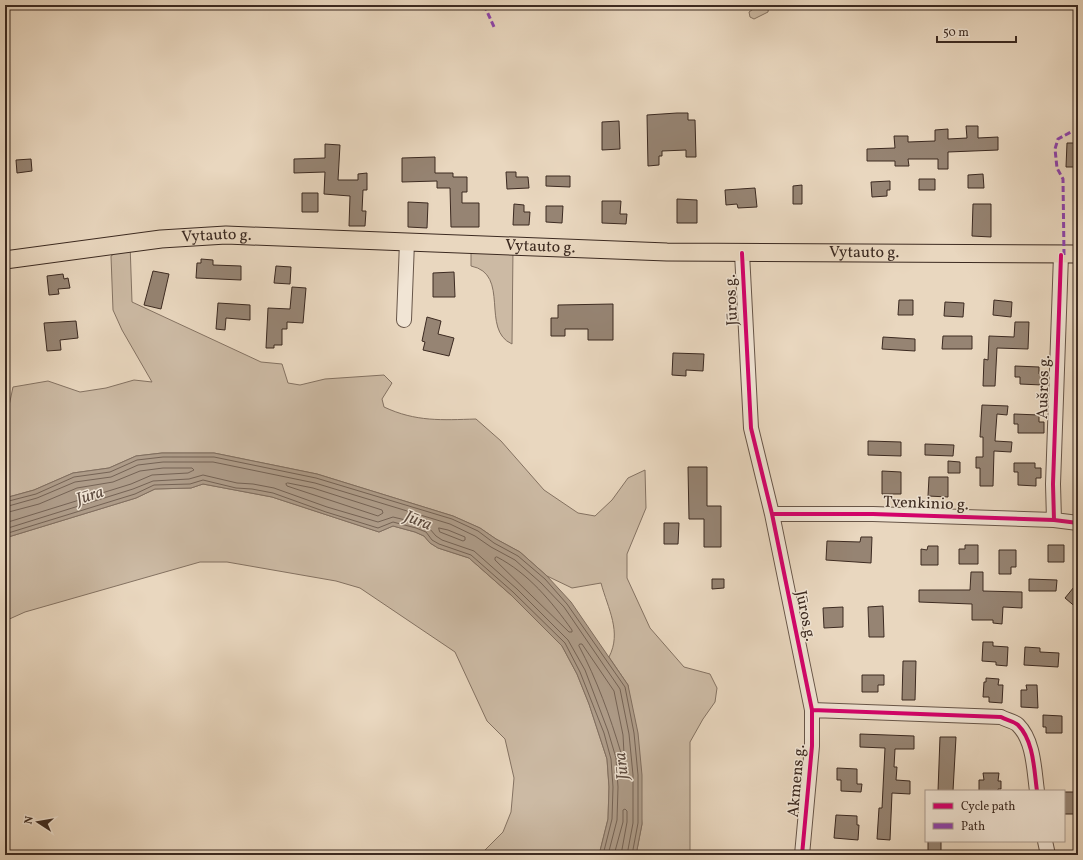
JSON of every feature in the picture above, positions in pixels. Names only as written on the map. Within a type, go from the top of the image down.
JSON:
[{"type":"main road","name":"Vytauto g.","points":[[5,260],[161,239],[226,235],[667,252],[1078,254]]},
{"type":"street","points":[[404,320],[406,242]]},
{"type":"street","name":"Jūros g.","points":[[742,253],[749,412],[772,514],[812,710]]},
{"type":"street","name":"Aušros g.","points":[[1054,520],[1053,472],[1061,255]]},
{"type":"street","name":"Tvenkinio g.","points":[[772,514],[873,514],[1054,520],[1078,523]]},
{"type":"street","points":[[812,710],[1001,717],[1017,724],[1026,734],[1031,751],[1038,790]]},
{"type":"street","name":"Akmens g.","points":[[802,855],[812,746],[812,710]]},
{"type":"street","points":[[1045,842],[1048,855]]},
{"type":"shaded area","points":[[759,5],[769,5],[768,12],[754,19],[750,17],[749,12]]},
{"type":"shaded area","points":[[130,243],[132,302],[261,362],[282,364],[288,383],[300,385],[325,379],[384,375],[392,383],[382,399],[384,407],[418,418],[440,420],[476,419],[501,441],[544,490],[578,513],[595,516],[612,500],[628,478],[645,470],[646,508],[627,554],[627,578],[650,628],[684,667],[710,674],[717,688],[715,702],[690,742],[690,855],[636,855],[642,824],[628,685],[609,657],[613,648],[614,629],[601,583],[572,588],[547,576],[520,552],[496,539],[480,528],[453,516],[317,474],[214,453],[162,453],[136,456],[109,468],[73,473],[34,490],[5,498],[5,425],[13,387],[48,381],[80,392],[106,388],[134,380],[152,382],[122,330],[113,310],[111,256]]},
{"type":"shaded area","points":[[471,248],[513,250],[512,344],[503,337],[498,327],[490,280],[483,271],[471,266]]},
{"type":"shaded area","points":[[203,484],[272,497],[379,532],[393,526],[415,532],[424,536],[430,543],[438,548],[469,558],[511,595],[562,646],[577,674],[589,704],[607,759],[609,787],[608,819],[599,855],[480,855],[503,832],[511,812],[514,778],[505,739],[487,721],[455,652],[360,588],[336,581],[227,562],[200,562],[25,612],[5,621],[5,538],[136,498],[155,489],[191,488]]},
{"type":"water","name":"Jūra","points":[[162,453],[214,453],[317,474],[453,516],[480,528],[496,539],[520,552],[547,576],[571,602],[628,685],[638,733],[642,775],[642,824],[636,855],[599,855],[608,819],[609,787],[607,759],[589,704],[577,674],[562,646],[511,595],[469,558],[438,548],[430,543],[424,536],[415,532],[393,526],[379,532],[272,497],[203,484],[191,488],[155,489],[136,498],[5,538],[5,498],[34,490],[73,473],[109,468],[136,456]]},
{"type":"building","points":[[688,113],[688,120],[695,120],[696,157],[686,157],[686,150],[662,151],[662,156],[659,156],[659,165],[648,166],[647,115]]},
{"type":"building","points":[[619,121],[620,149],[602,150],[602,122]]},
{"type":"building","points":[[966,126],[978,126],[978,138],[998,137],[998,150],[948,152],[948,169],[938,169],[938,159],[908,159],[909,166],[895,166],[895,161],[867,161],[867,149],[895,148],[894,136],[908,136],[908,142],[935,141],[935,130],[948,129],[948,139],[967,138]]},
{"type":"building","points":[[1067,143],[1078,143],[1078,167],[1066,167]]},
{"type":"building","points":[[325,144],[340,145],[338,180],[358,180],[358,174],[367,173],[367,190],[363,190],[362,211],[366,211],[365,226],[349,226],[350,196],[324,194],[325,172],[294,173],[294,159],[325,158]]},
{"type":"building","points":[[435,157],[435,173],[453,173],[453,177],[467,177],[467,192],[462,192],[462,203],[479,203],[479,227],[451,227],[450,188],[437,188],[437,181],[402,182],[402,158]]},
{"type":"building","points":[[31,159],[32,171],[17,173],[16,160]]},
{"type":"building","points":[[506,172],[516,172],[516,177],[528,177],[529,188],[507,189]]},
{"type":"building","points":[[983,174],[984,188],[968,188],[968,175]]},
{"type":"building","points":[[546,176],[570,176],[570,187],[546,186]]},
{"type":"building","points":[[919,179],[935,179],[935,190],[919,190]]},
{"type":"building","points":[[890,181],[890,190],[887,190],[887,196],[872,197],[871,182]]},
{"type":"building","points":[[802,185],[802,204],[793,204],[793,186]]},
{"type":"building","points":[[755,188],[757,207],[738,208],[737,204],[726,205],[725,190]]},
{"type":"building","points":[[302,193],[318,193],[318,212],[302,212]]},
{"type":"building","points":[[677,199],[697,200],[697,223],[677,223]]},
{"type":"building","points":[[602,201],[621,201],[620,214],[627,214],[626,224],[602,223]]},
{"type":"building","points":[[408,202],[428,203],[427,228],[408,227]]},
{"type":"building","points":[[514,204],[524,205],[524,212],[530,212],[529,225],[513,225]]},
{"type":"building","points":[[973,204],[991,204],[991,237],[972,236]]},
{"type":"building","points":[[546,206],[563,206],[562,223],[546,222]]},
{"type":"building","points":[[201,259],[213,260],[213,265],[241,266],[241,280],[196,278],[197,263],[201,263]]},
{"type":"building","points":[[276,266],[291,267],[290,284],[274,283]]},
{"type":"building","points":[[153,271],[169,274],[161,309],[144,305]]},
{"type":"building","points":[[454,272],[455,297],[433,297],[433,273]]},
{"type":"building","points":[[63,274],[64,279],[68,278],[70,288],[58,289],[59,294],[49,295],[47,276]]},
{"type":"building","points":[[292,287],[306,288],[303,323],[287,322],[287,329],[282,329],[282,345],[274,345],[274,348],[266,348],[268,308],[290,309]]},
{"type":"building","points":[[899,300],[913,300],[913,315],[898,315]]},
{"type":"building","points":[[994,300],[1012,302],[1011,317],[993,315]]},
{"type":"building","points":[[945,302],[964,303],[963,317],[944,316]]},
{"type":"building","points":[[218,303],[250,305],[250,320],[226,318],[225,330],[216,329]]},
{"type":"building","points":[[613,304],[613,340],[588,340],[588,329],[565,329],[565,336],[551,336],[551,318],[558,318],[558,305]]},
{"type":"building","points":[[427,317],[441,321],[438,334],[454,338],[449,356],[423,350],[425,342],[422,341]]},
{"type":"building","points":[[76,321],[78,338],[60,340],[61,350],[47,351],[44,323]]},
{"type":"building","points":[[1015,322],[1029,322],[1028,349],[997,348],[995,386],[983,386],[984,359],[988,360],[989,336],[1014,337]]},
{"type":"building","points":[[943,336],[972,336],[972,349],[942,349]]},
{"type":"building","points":[[883,337],[915,339],[915,351],[882,349]]},
{"type":"building","points":[[673,353],[704,354],[703,371],[686,370],[686,376],[672,375]]},
{"type":"building","points":[[1015,366],[1039,367],[1039,374],[1043,374],[1042,385],[1020,384],[1020,377],[1015,377]]},
{"type":"building","points":[[982,405],[1008,406],[1007,415],[997,414],[995,441],[1012,442],[1011,452],[994,451],[993,486],[980,486],[980,468],[976,468],[976,457],[983,457],[983,437],[980,437]]},
{"type":"building","points":[[1014,414],[1039,415],[1039,422],[1044,422],[1044,433],[1018,433],[1018,424],[1014,424]]},
{"type":"building","points":[[868,441],[901,442],[901,456],[868,455]]},
{"type":"building","points":[[925,444],[954,445],[953,456],[925,455]]},
{"type":"building","points":[[948,461],[960,462],[960,473],[948,473]]},
{"type":"building","points":[[1014,463],[1035,463],[1035,468],[1041,468],[1041,478],[1036,478],[1036,486],[1018,485],[1018,472],[1014,472]]},
{"type":"building","points":[[688,467],[707,467],[707,506],[721,506],[721,547],[704,547],[704,519],[689,519]]},
{"type":"building","points":[[882,471],[901,472],[901,494],[882,494]]},
{"type":"building","points":[[929,477],[948,477],[948,497],[928,496]]},
{"type":"building","points":[[664,523],[679,523],[678,544],[664,544]]},
{"type":"building","points":[[861,537],[872,537],[871,563],[826,560],[827,541],[860,542]]},
{"type":"building","points":[[965,545],[978,545],[978,564],[959,564],[959,549],[965,549]]},
{"type":"building","points":[[1048,545],[1064,545],[1064,562],[1048,562]]},
{"type":"building","points":[[928,546],[938,546],[938,565],[921,565],[921,549],[927,550]]},
{"type":"building","points":[[999,550],[1016,550],[1016,567],[1011,567],[1011,574],[999,574]]},
{"type":"building","points":[[971,572],[983,572],[983,591],[1022,592],[1022,608],[1003,607],[1002,624],[993,623],[993,620],[972,620],[972,604],[919,602],[919,590],[970,590]]},
{"type":"building","points":[[712,579],[724,579],[724,588],[712,589]]},
{"type":"building","points":[[1029,579],[1057,580],[1056,591],[1029,591]]},
{"type":"building","points":[[1074,587],[1078,591],[1078,609],[1065,598]]},
{"type":"building","points":[[883,606],[884,637],[869,637],[868,607]]},
{"type":"building","points":[[843,607],[843,627],[824,628],[823,608]]},
{"type":"building","points":[[983,642],[993,642],[993,646],[1008,647],[1007,666],[996,665],[996,662],[982,661]]},
{"type":"building","points":[[1025,647],[1040,648],[1040,652],[1059,653],[1058,667],[1024,665]]},
{"type":"building","points":[[903,661],[916,661],[915,700],[902,700]]},
{"type":"building","points":[[862,675],[884,675],[884,685],[878,685],[878,692],[862,692]]},
{"type":"building","points":[[986,678],[999,679],[998,685],[1003,685],[1002,703],[989,702],[989,697],[983,697],[984,682],[986,682]]},
{"type":"building","points":[[1026,685],[1037,685],[1038,708],[1021,707],[1021,690],[1027,690]]},
{"type":"building","points":[[1043,715],[1062,716],[1062,733],[1046,733],[1046,727],[1043,727]]},
{"type":"building","points":[[860,734],[914,736],[914,749],[895,749],[894,767],[897,767],[896,780],[910,781],[910,794],[892,793],[890,840],[877,839],[879,808],[882,808],[885,748],[860,747]]},
{"type":"building","points":[[940,737],[956,737],[953,790],[938,790]]},
{"type":"building","points":[[837,768],[857,769],[857,784],[862,784],[861,792],[841,791],[841,780],[837,780]]},
{"type":"building","points":[[983,773],[999,773],[998,781],[1001,781],[1001,789],[979,790],[979,780],[984,780]]},
{"type":"building","points":[[1065,792],[1078,792],[1078,814],[1065,814]]},
{"type":"building","points":[[836,815],[857,816],[857,825],[859,825],[858,840],[834,838]]},
{"type":"building","points":[[928,842],[941,842],[941,855],[928,855]]},
{"type":"marked path","points":[[484,5],[495,29]]},
{"type":"marked path","points":[[1064,255],[1063,179],[1057,168],[1055,149],[1058,139],[1071,132]]},
{"type":"cycle path","points":[[742,253],[751,428],[772,514],[812,710],[812,746],[802,855]]},
{"type":"cycle path","points":[[1054,520],[1053,484],[1061,255]]},
{"type":"cycle path","points":[[772,514],[873,514],[1054,520],[1078,523]]},
{"type":"cycle path","points":[[812,710],[1001,717],[1018,725],[1027,739],[1034,765],[1037,790]]}]
